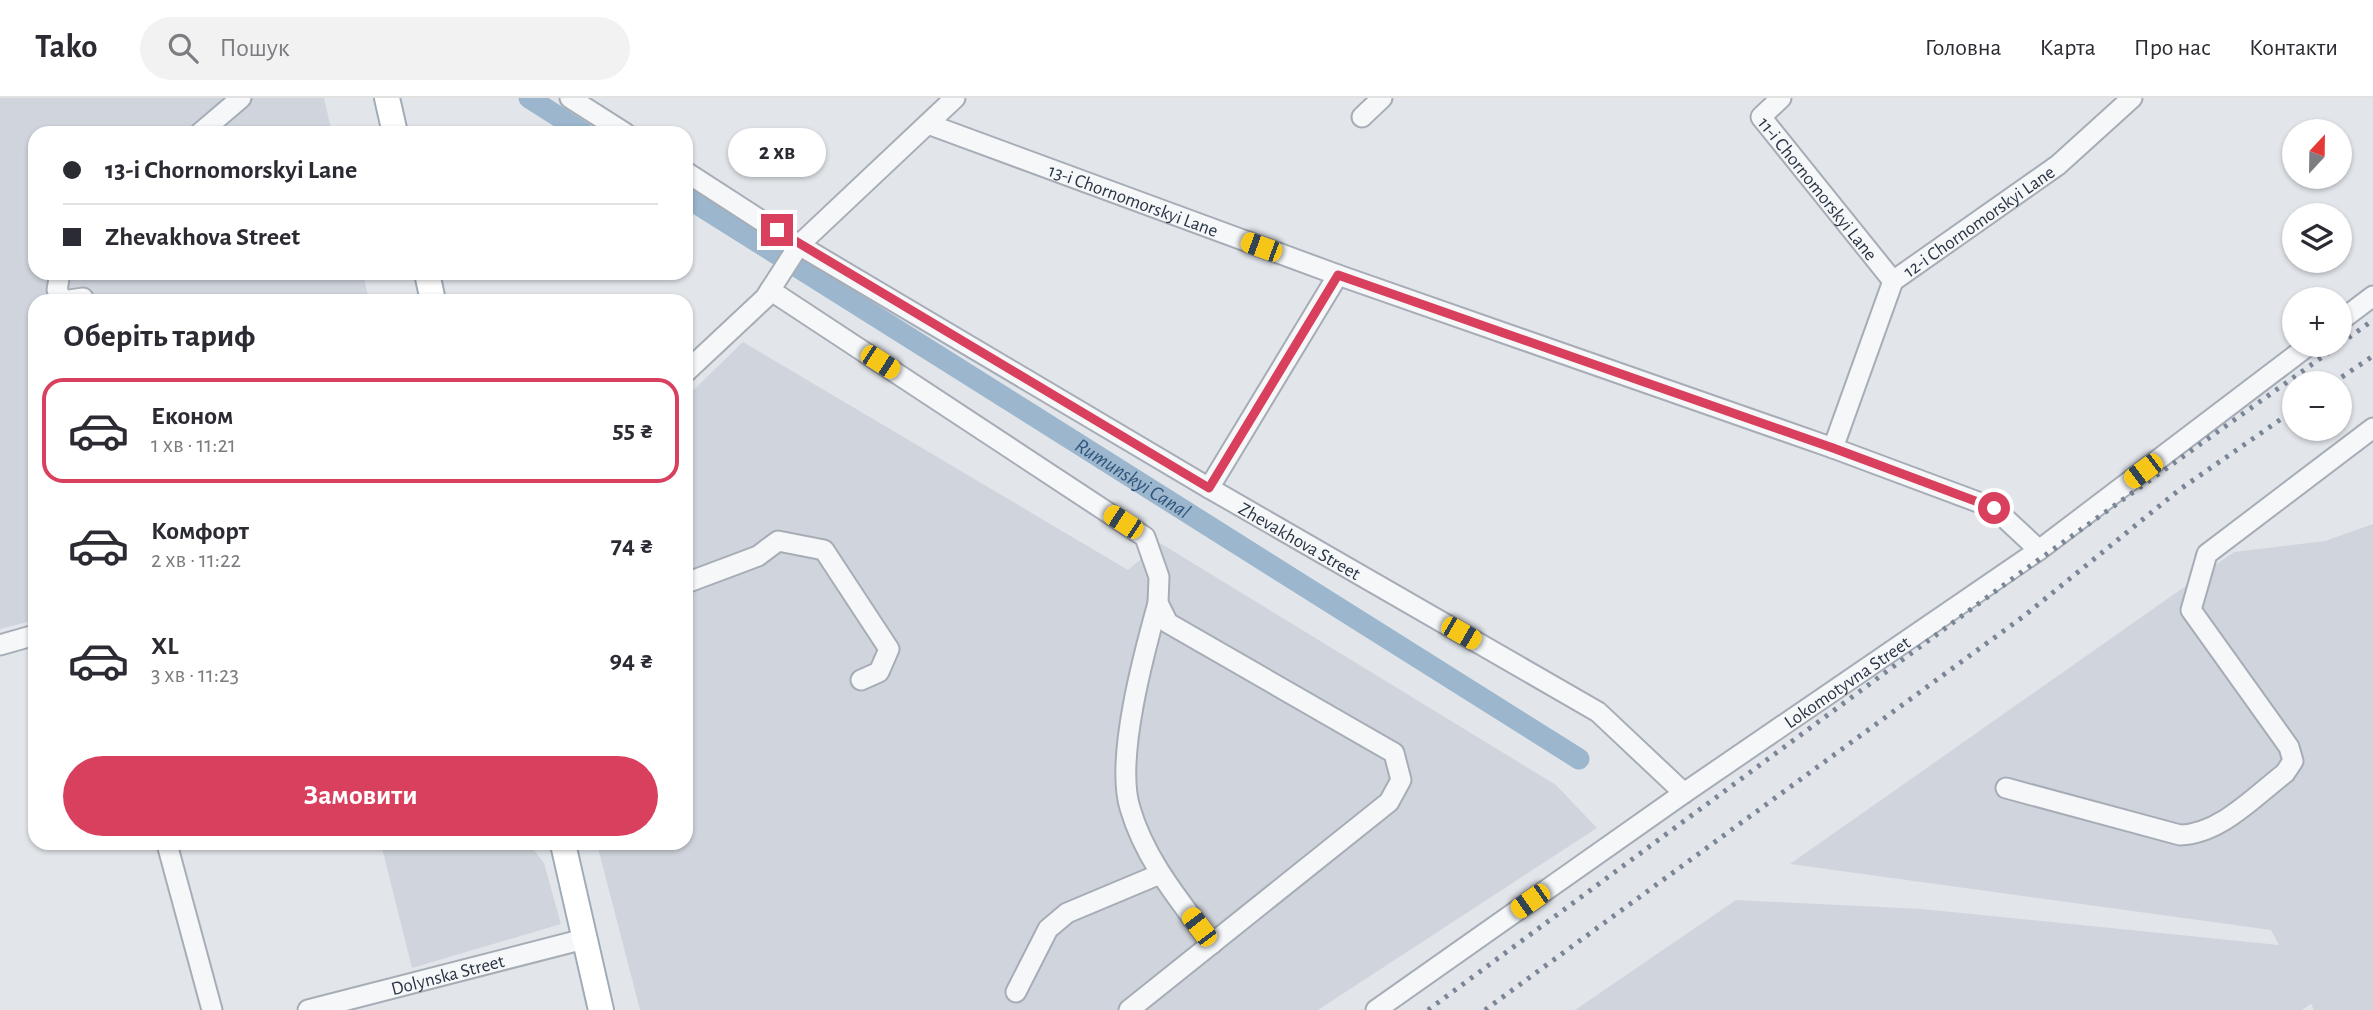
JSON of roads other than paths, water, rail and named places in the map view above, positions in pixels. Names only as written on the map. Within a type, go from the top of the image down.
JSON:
[{"type":"main road","points":[[387,98],[393,126]]},
{"type":"main road","points":[[564,850],[601,1010]]},
{"type":"street","points":[[208,126],[241,98]]},
{"type":"street","points":[[570,98],[614,126]]},
{"type":"street","points":[[693,365],[770,290],[799,245],[955,98]]},
{"type":"street","points":[[1362,117],[1382,98]]},
{"type":"street","name":"11-i Chornomorskyi Lane","points":[[1781,98],[1761,117],[1893,281]]},
{"type":"street","name":"12-i Chornomorskyi Lane","points":[[1833,448],[1893,281],[2058,165],[2132,98]]},
{"type":"street","name":"13-i Chornomorskyi Lane","points":[[928,124],[1338,275],[1833,448],[1994,508],[2039,550]]},
{"type":"street","name":"Zhevakhova Street","points":[[693,177],[799,245],[1209,488],[1598,712],[1684,793]]},
{"type":"street","points":[[1209,488],[1338,275]]},
{"type":"street","points":[[770,290],[1145,537],[1159,577],[1158,603],[1139,672],[1128,755],[1129,805],[1160,874],[1212,944]]},
{"type":"street","points":[[2352,312],[2373,296]]},
{"type":"street","name":"Lokomotyvna Street","points":[[1377,1010],[1684,793],[2039,550],[2293,357]]},
{"type":"street","points":[[2006,788],[2180,835],[2209,830],[2285,774],[2293,761],[2289,747],[2191,610],[2207,554],[2373,428]]},
{"type":"street","points":[[693,580],[758,555],[778,541],[824,550],[889,649],[879,672],[861,680]]},
{"type":"street","points":[[1129,1010],[1389,802],[1401,780],[1394,753],[1168,623],[1158,603]]},
{"type":"street","points":[[0,645],[28,637]]},
{"type":"street","points":[[169,850],[212,1010]]},
{"type":"street","points":[[1016,992],[1048,929],[1067,914],[1160,874]]},
{"type":"street","name":"Dolynska Street","points":[[309,1010],[584,939]]},
{"type":"waterway","name":"Rumunskyi Canal","points":[[529,98],[573,126]]},
{"type":"waterway","name":"Rumunskyi Canal","points":[[693,201],[1579,759]]},
{"type":"railway","points":[[2352,335],[2373,320]]},
{"type":"railway","points":[[2351,371],[2373,356]]},
{"type":"railway","points":[[1428,1010],[2016,576],[2322,357]]},
{"type":"railway","points":[[1485,1010],[2024,616],[2179,490],[2282,418]]}]
